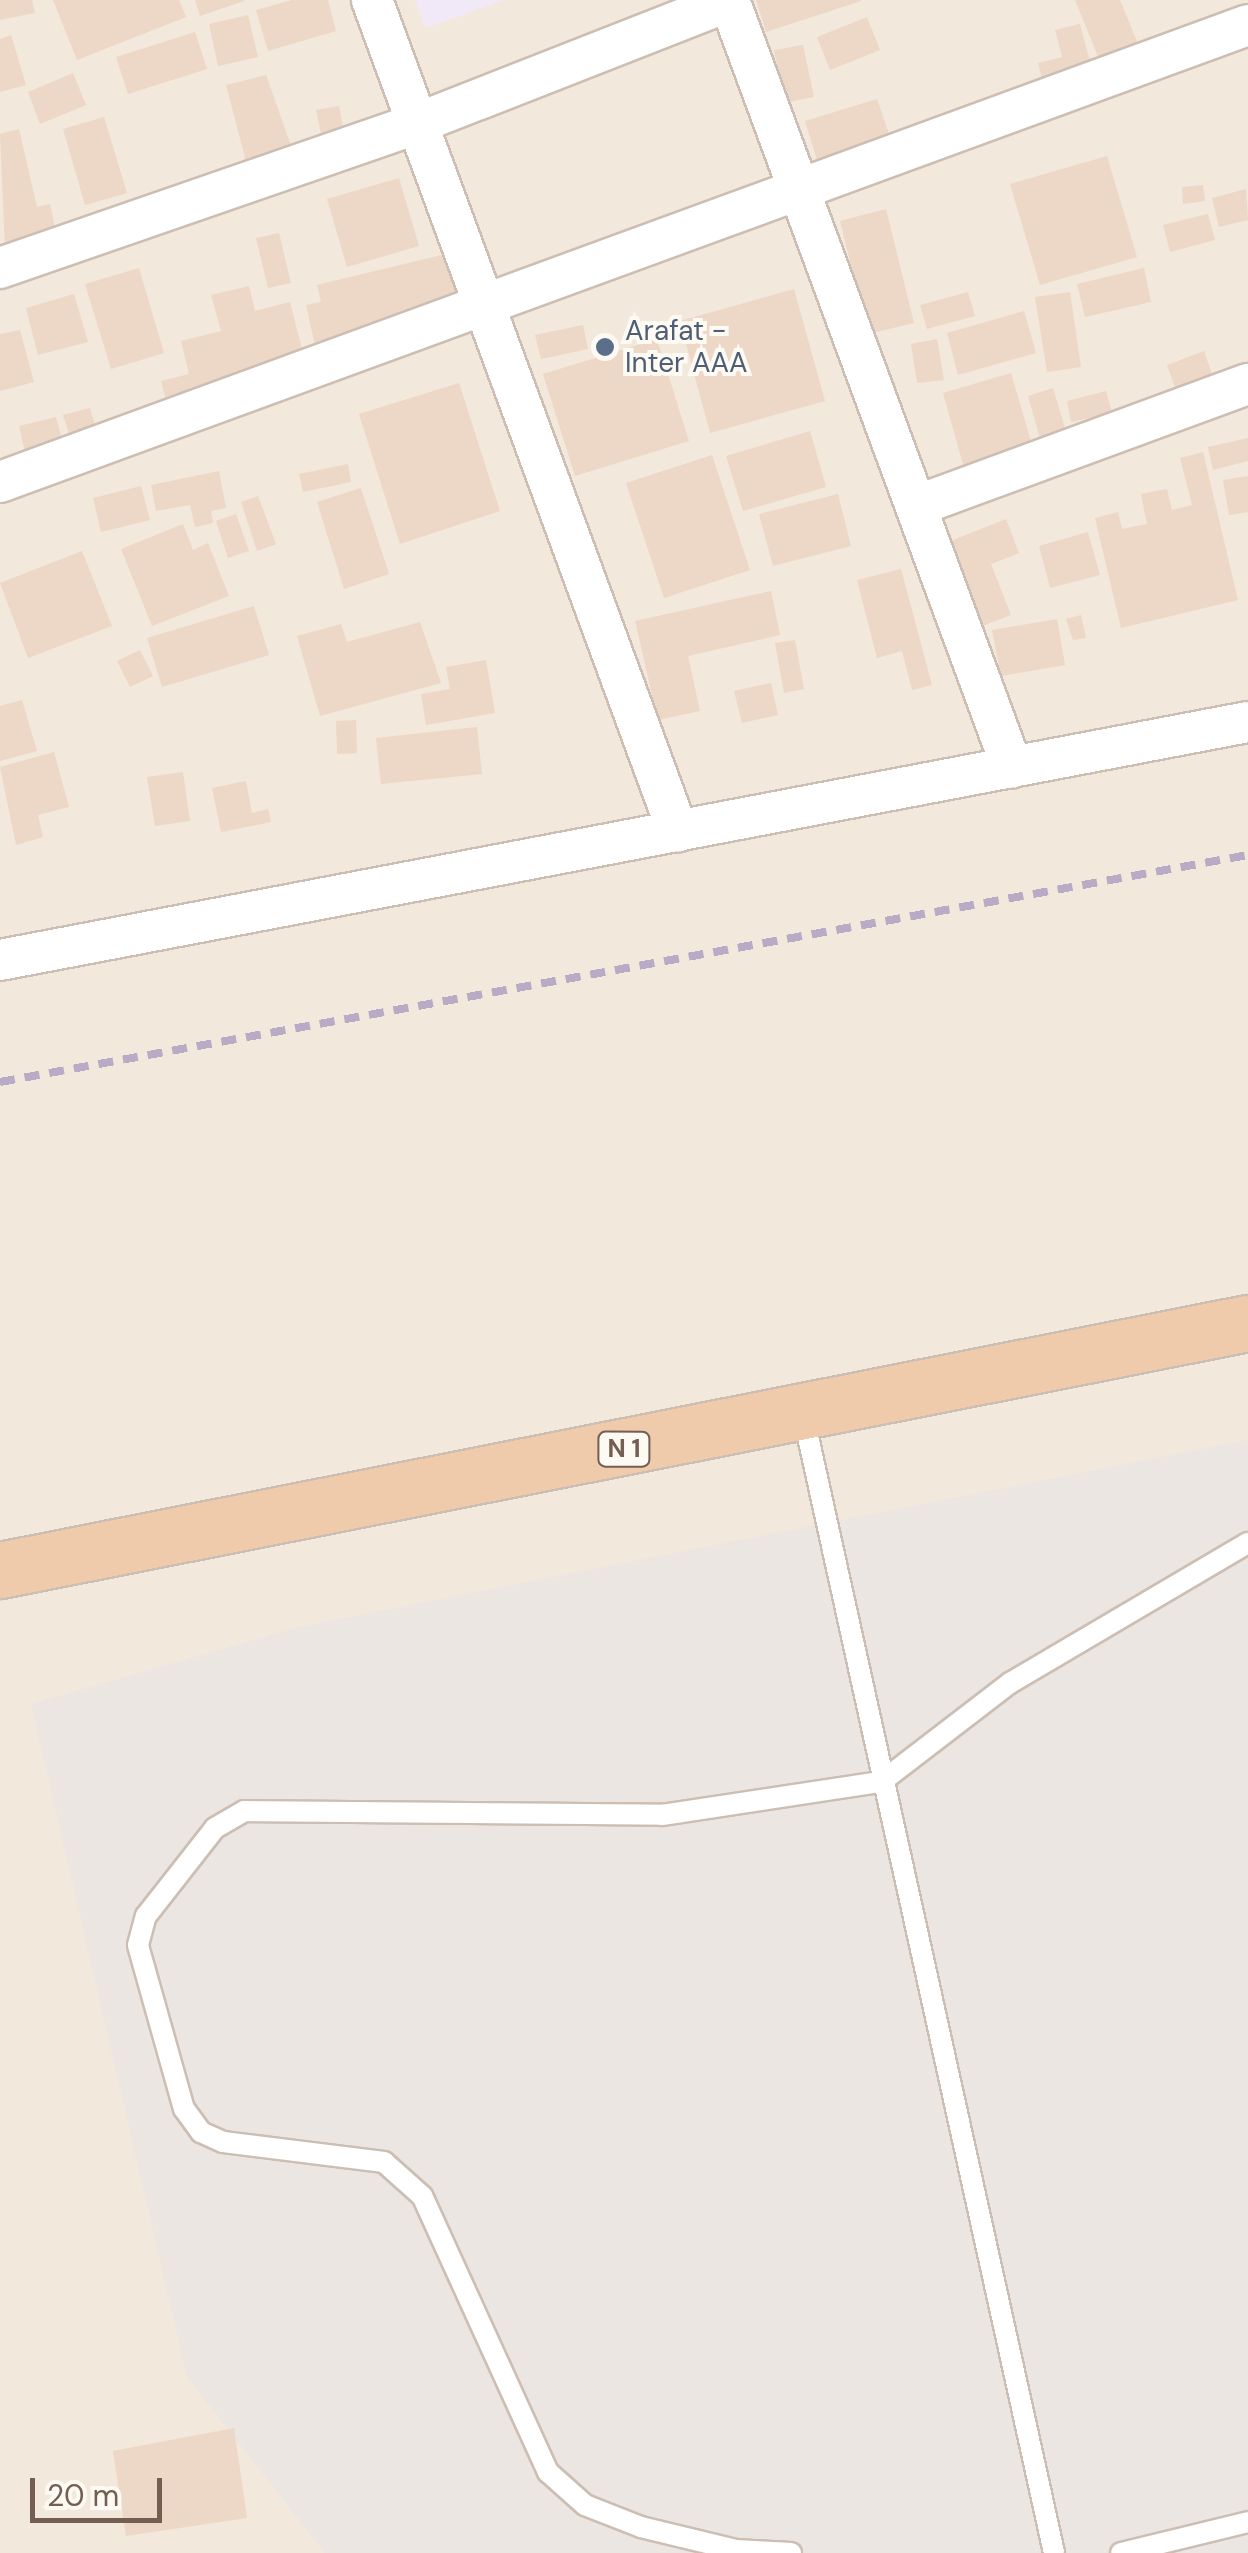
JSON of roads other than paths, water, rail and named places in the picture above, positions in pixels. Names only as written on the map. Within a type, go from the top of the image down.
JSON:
[{"type":"highway","name":"N 1","points":[[0,1570],[1248,1323]]},
{"type":"street","points":[[372,0],[483,311],[678,832]]},
{"type":"street","points":[[0,268],[418,122],[729,1],[1012,767]]},
{"type":"street","points":[[0,482],[483,311],[798,186],[1248,24]]},
{"type":"street","points":[[916,506],[1248,384]]},
{"type":"street","points":[[0,960],[1248,722]]},
{"type":"lane","points":[[803,1414],[881,1782],[1054,2553]]},
{"type":"lane","points":[[791,2553],[736,2550],[642,2527],[584,2504],[548,2472],[422,2196],[384,2162],[222,2142],[201,2132],[184,2109],[138,1945],[162,1888],[215,1828],[244,1811],[662,1815],[881,1782],[1010,1683],[1248,1543]]},
{"type":"lane","points":[[1121,2553],[1248,2522]]},
{"type":"railway","points":[[0,1082],[1248,855]]},
{"type":"place","name":"Arafat - Inter AAA","points":[[605,347]]}]
